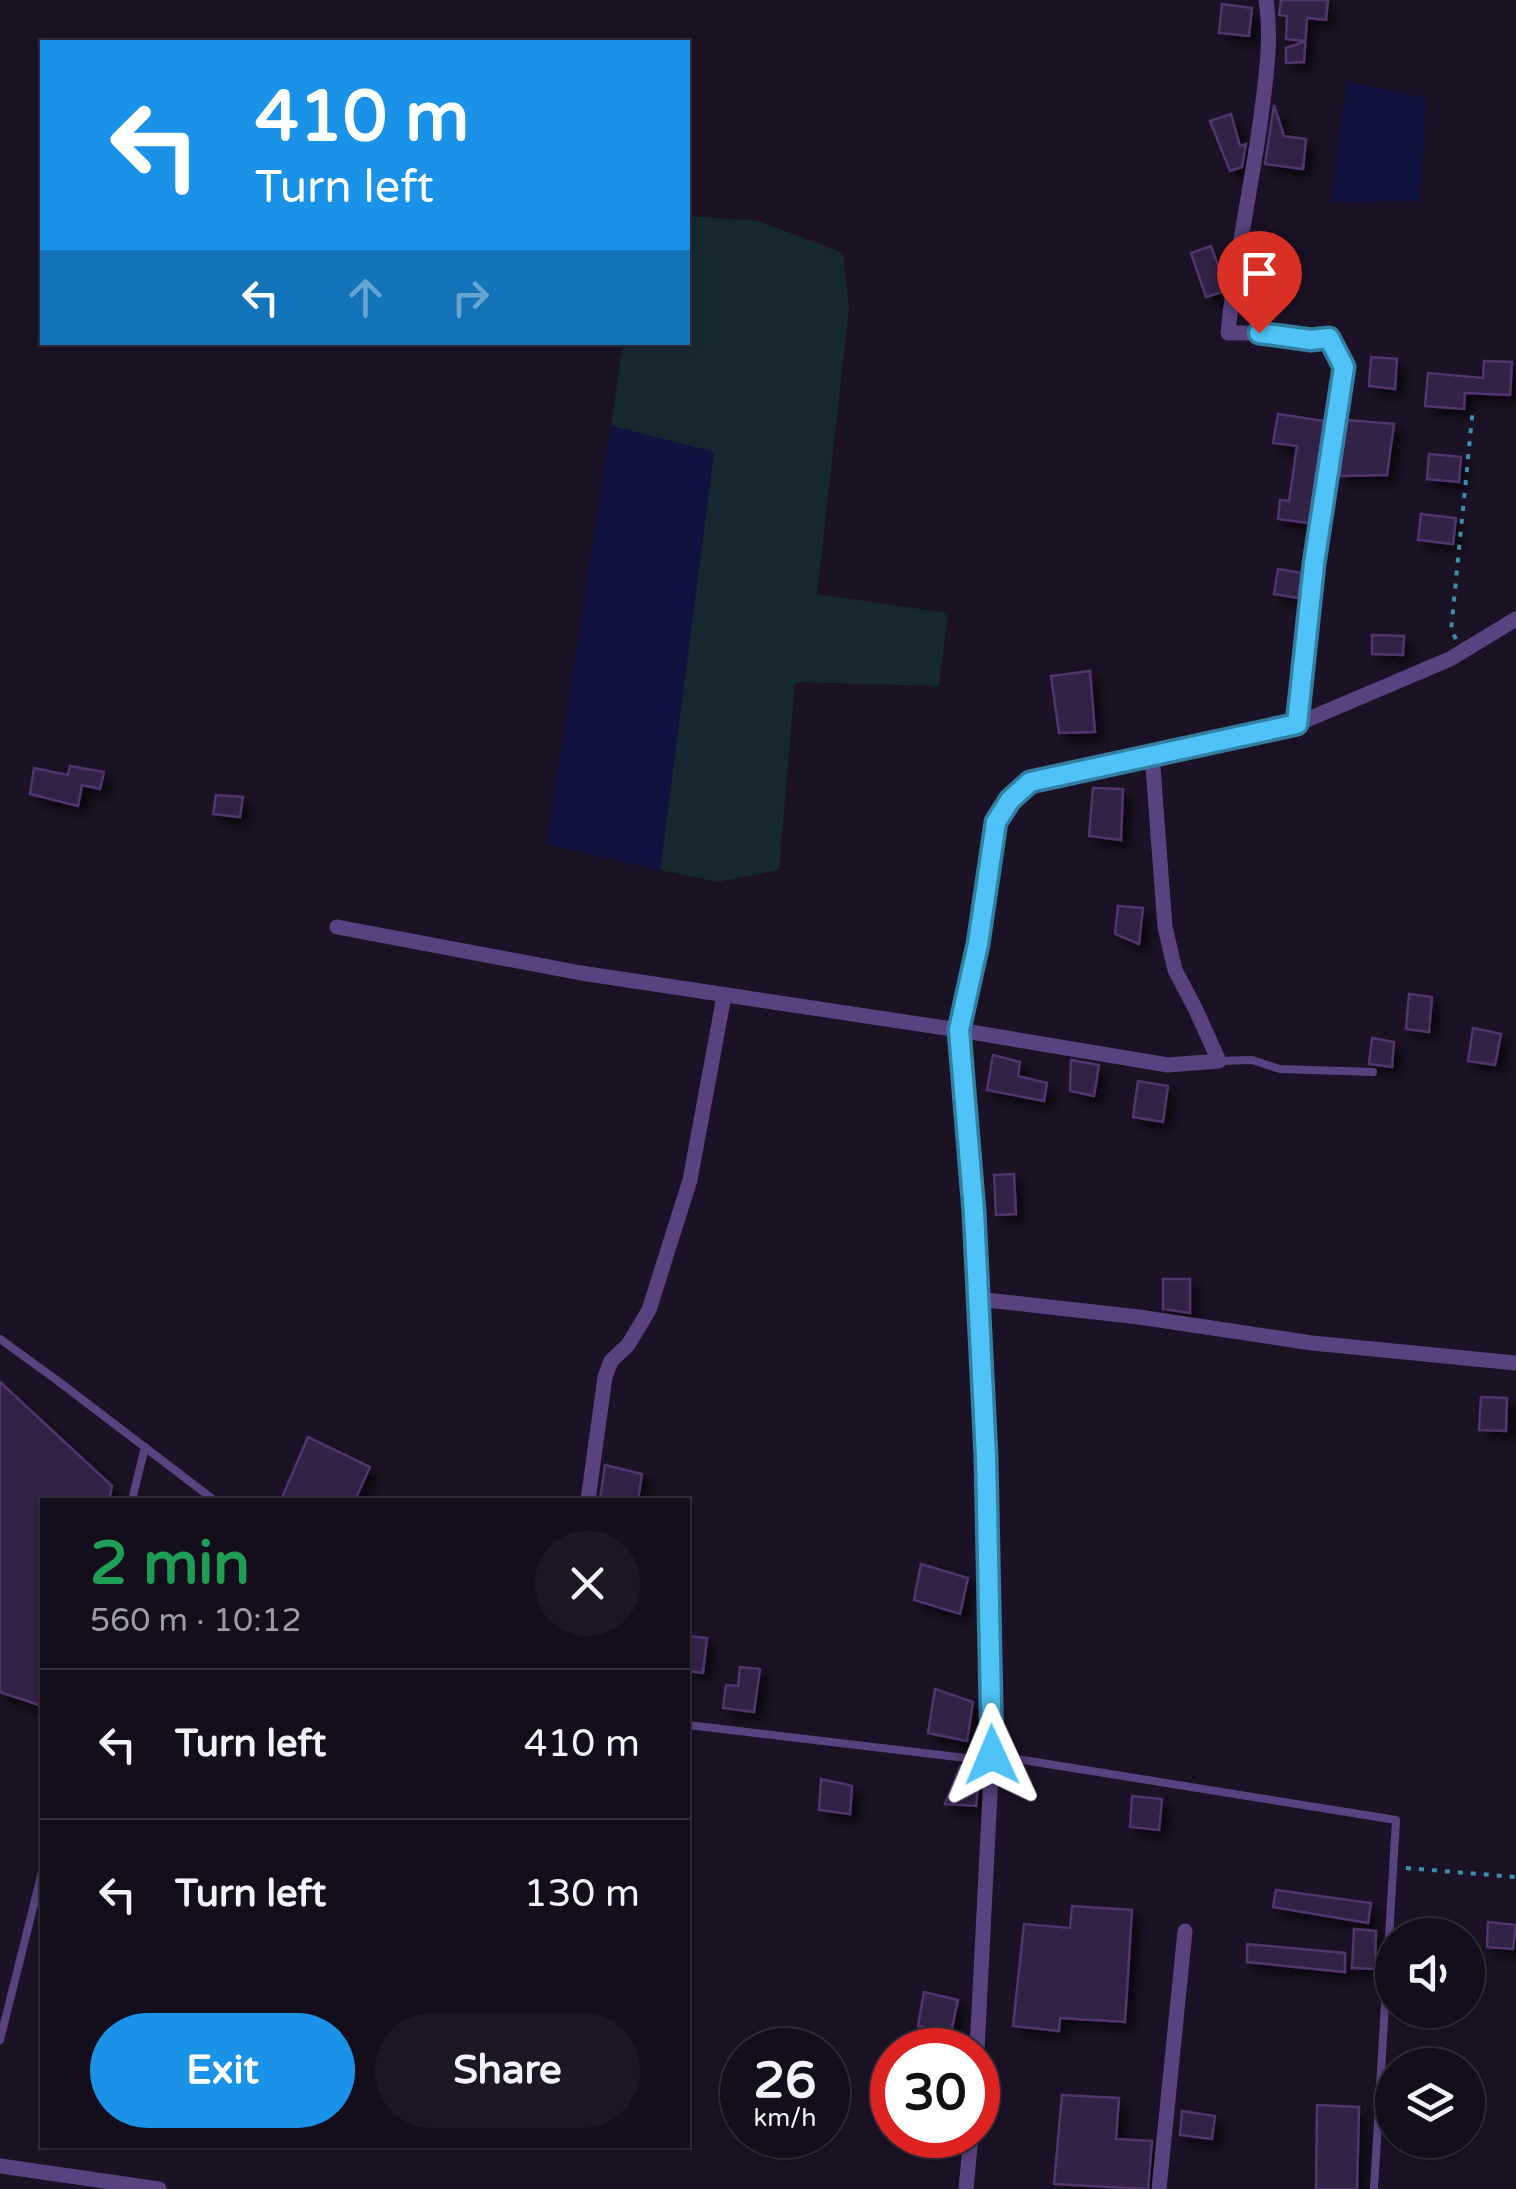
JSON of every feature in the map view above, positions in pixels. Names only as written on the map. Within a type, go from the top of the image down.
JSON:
[{"type":"street","points":[[1266,0],[1271,28],[1265,86],[1228,334],[1329,338],[1344,367],[1314,564],[1297,724]]},
{"type":"street","points":[[978,2028],[992,1758],[986,1457],[974,1212],[959,1030],[978,944],[996,822],[1010,800],[1030,782],[1297,724],[1450,659],[1516,619]]},
{"type":"street","points":[[337,927],[581,973],[1168,1065],[1219,1062],[1175,970],[1165,927],[1152,754]]},
{"type":"street","points":[[588,1498],[605,1377],[611,1361],[628,1345],[649,1310],[690,1180],[724,996]]},
{"type":"street","points":[[978,1299],[1139,1317],[1312,1343],[1516,1362]]},
{"type":"street","points":[[1159,2189],[1184,1931]]},
{"type":"street","points":[[966,2189],[968,2158]]},
{"type":"street","points":[[0,2166],[159,2189]]},
{"type":"lane","points":[[1219,1062],[1252,1060],[1280,1069],[1373,1072]]},
{"type":"lane","points":[[0,1339],[211,1498]]},
{"type":"lane","points":[[132,1498],[145,1447]]},
{"type":"lane","points":[[690,1725],[992,1758],[1396,1820],[1374,2189]]},
{"type":"lane","points":[[0,2040],[40,1880]]},
{"type":"path","points":[[1462,652],[1451,630],[1473,408]]},
{"type":"path","points":[[1393,1867],[1516,1877]]},
{"type":"shaded area","points":[[1347,82],[1426,98],[1420,201],[1331,202]]},
{"type":"shaded area","points":[[690,216],[759,221],[843,253],[849,308],[817,594],[948,613],[939,686],[795,682],[779,870],[717,882],[660,870],[714,452],[611,426],[623,345],[690,345]]},
{"type":"shaded area","points":[[611,426],[714,452],[660,870],[547,844]]},
{"type":"building","points":[[1281,0],[1328,0],[1326,20],[1307,18],[1305,41],[1286,39],[1287,16],[1279,15]]},
{"type":"building","points":[[1222,4],[1252,8],[1249,36],[1219,33]]},
{"type":"building","points":[[1305,41],[1304,62],[1286,63],[1286,48]]},
{"type":"building","points":[[1274,105],[1284,136],[1306,139],[1303,169],[1265,164]]},
{"type":"building","points":[[1231,114],[1240,146],[1246,144],[1242,167],[1230,171],[1210,121]]},
{"type":"building","points":[[1211,246],[1223,279],[1222,292],[1206,297],[1191,253]]},
{"type":"building","points":[[1257,260],[1282,261],[1281,290],[1255,289]]},
{"type":"building","points":[[1371,357],[1397,359],[1395,389],[1369,386]]},
{"type":"building","points":[[1484,361],[1512,362],[1510,395],[1465,393],[1464,409],[1425,406],[1428,373],[1483,378]]},
{"type":"building","points":[[1278,414],[1324,421],[1309,523],[1278,519],[1280,500],[1289,501],[1297,446],[1273,443]]},
{"type":"building","points":[[1347,420],[1394,424],[1387,475],[1339,476]]},
{"type":"building","points":[[1429,454],[1461,457],[1459,482],[1427,479]]},
{"type":"building","points":[[1421,514],[1456,518],[1453,544],[1418,540]]},
{"type":"building","points":[[1278,569],[1302,573],[1298,598],[1274,594]]},
{"type":"building","points":[[1372,635],[1404,636],[1403,655],[1372,654]]},
{"type":"building","points":[[1090,671],[1095,732],[1059,733],[1051,676]]},
{"type":"building","points":[[70,766],[104,772],[100,789],[82,785],[78,806],[30,794],[34,768],[68,775]]},
{"type":"building","points":[[1093,788],[1123,789],[1121,840],[1089,836]]},
{"type":"building","points":[[216,795],[243,797],[240,817],[213,814]]},
{"type":"building","points":[[1118,906],[1143,908],[1139,944],[1115,934]]},
{"type":"building","points":[[1409,994],[1432,997],[1429,1032],[1406,1029]]},
{"type":"building","points":[[1473,1028],[1501,1034],[1495,1065],[1468,1061]]},
{"type":"building","points":[[1372,1038],[1394,1042],[1392,1067],[1369,1064]]},
{"type":"building","points":[[993,1055],[1020,1062],[1018,1076],[1047,1083],[1044,1101],[987,1090]]},
{"type":"building","points":[[1071,1060],[1099,1065],[1094,1096],[1070,1091]]},
{"type":"building","points":[[1138,1081],[1168,1086],[1163,1122],[1133,1117]]},
{"type":"building","points":[[1014,1174],[1016,1214],[996,1215],[994,1175]]},
{"type":"building","points":[[1163,1279],[1190,1279],[1190,1313],[1163,1309]]},
{"type":"building","points":[[0,1382],[112,1486],[109,1498],[40,1498],[40,1705],[0,1692]]},
{"type":"building","points":[[1481,1397],[1507,1398],[1506,1431],[1479,1430]]},
{"type":"building","points":[[308,1437],[370,1467],[356,1498],[282,1498]]},
{"type":"building","points":[[605,1465],[642,1474],[638,1498],[600,1498]]},
{"type":"building","points":[[921,1564],[968,1578],[960,1614],[914,1600]]},
{"type":"building","points":[[690,1636],[707,1638],[703,1673],[690,1671]]},
{"type":"building","points":[[740,1667],[760,1669],[754,1712],[723,1708],[726,1685],[738,1686]]},
{"type":"building","points":[[935,1689],[973,1702],[967,1741],[928,1733]]},
{"type":"building","points":[[963,1765],[980,1767],[976,1806],[945,1804]]},
{"type":"building","points":[[821,1779],[852,1786],[850,1814],[819,1810]]},
{"type":"building","points":[[1132,1796],[1162,1799],[1159,1830],[1130,1827]]},
{"type":"building","points":[[1276,1890],[1371,1903],[1368,1923],[1273,1907]]},
{"type":"building","points":[[1072,1906],[1132,1910],[1125,2022],[1060,2018],[1059,2031],[1013,2026],[1024,1924],[1070,1928]]},
{"type":"building","points":[[1488,1922],[1516,1925],[1513,1949],[1487,1947]]},
{"type":"building","points":[[1354,1929],[1375,1931],[1375,1969],[1352,1968]]},
{"type":"building","points":[[1247,1944],[1345,1953],[1345,1972],[1247,1962]]},
{"type":"building","points":[[924,1992],[958,2000],[952,2028],[918,2026]]},
{"type":"building","points":[[1062,2095],[1119,2098],[1116,2139],[1152,2141],[1148,2189],[1054,2184]]},
{"type":"building","points":[[1317,2105],[1359,2107],[1357,2189],[1316,2189]]},
{"type":"building","points":[[1182,2111],[1215,2116],[1212,2139],[1180,2135]]},
{"type":"route","points":[[992,1755],[986,1457],[974,1212],[959,1030],[978,944],[996,822],[1010,800],[1030,782],[1297,724],[1314,564],[1344,367],[1329,338],[1311,340],[1259,333]]}]
